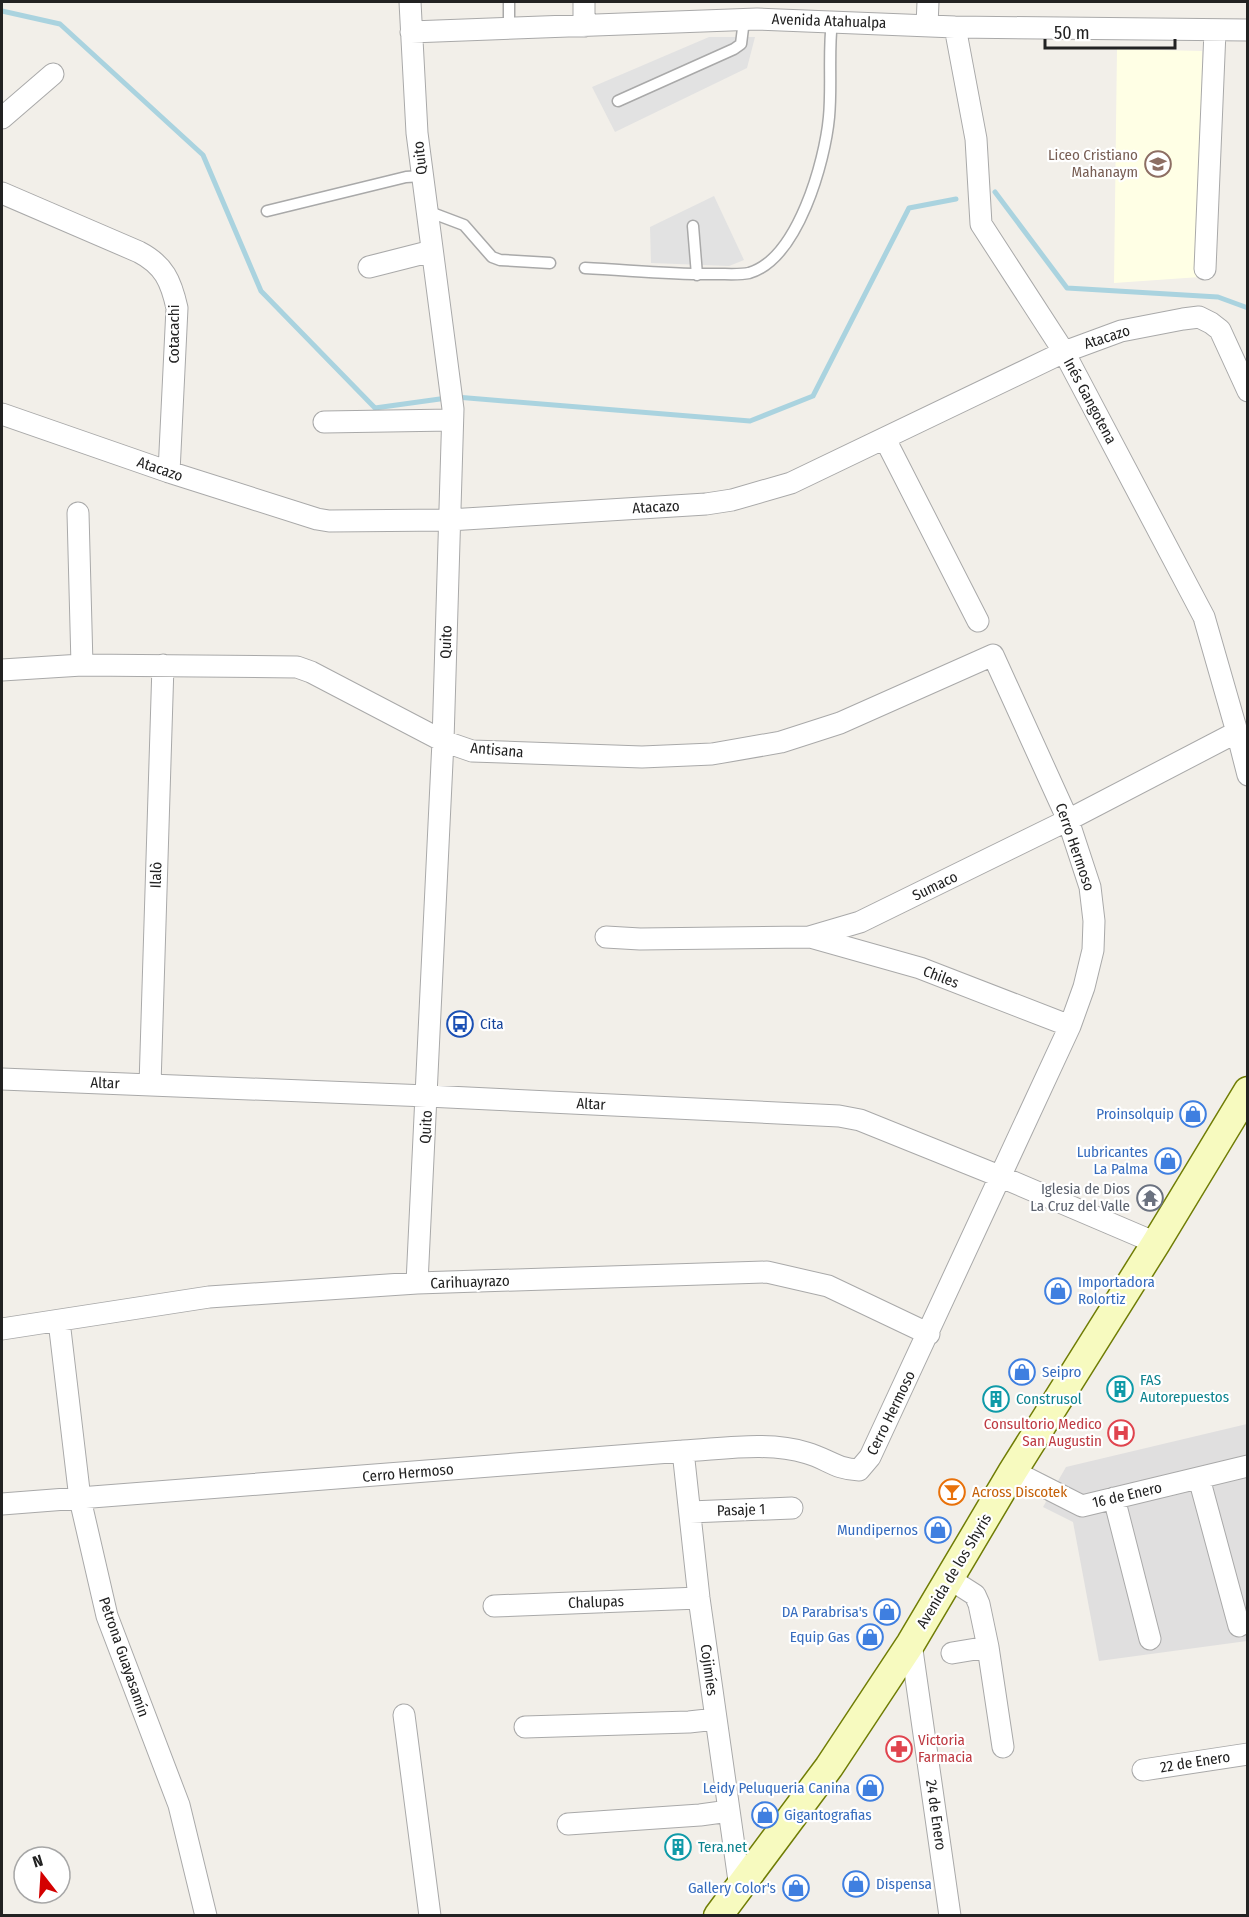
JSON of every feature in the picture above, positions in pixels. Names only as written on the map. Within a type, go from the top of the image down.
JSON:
[{"type":"main road","name":"Avenida de los Shyris","points":[[718,1916],[829,1767],[911,1642],[1013,1471],[1248,1091]]},
{"type":"street","name":"Quito","points":[[410,2],[417,133],[453,415],[443,741],[417,1284]]},
{"type":"street","points":[[584,2],[584,26]]},
{"type":"street","points":[[927,25],[928,2]]},
{"type":"street","name":"Avenida Atahualpa","points":[[411,32],[584,26],[753,13],[832,21],[955,27],[1248,30]]},
{"type":"street","name":"Inés Gangotena","points":[[955,27],[976,139],[981,224],[1064,352],[1204,617],[1248,775]]},
{"type":"street","points":[[1205,269],[1215,31]]},
{"type":"street","points":[[2,118],[53,74]]},
{"type":"street","name":"Cotacachi","points":[[2,193],[140,252],[154,260],[164,272],[172,288],[177,308],[169,472]]},
{"type":"street","points":[[369,267],[432,251]]},
{"type":"street","name":"Atacazo","points":[[2,414],[169,472],[329,521],[449,520],[706,504],[732,500],[791,483],[1064,352],[1121,331],[1183,318],[1199,317],[1220,330],[1248,391]]},
{"type":"street","points":[[324,422],[453,415]]},
{"type":"street","points":[[885,439],[978,621]]},
{"type":"street","points":[[78,513],[82,664]]},
{"type":"street","name":"Antisana","points":[[2,670],[82,664],[297,667],[312,672],[443,741],[472,751],[642,757],[712,754],[781,742],[840,723],[993,655]]},
{"type":"street","name":"Cerro Hermoso","points":[[2,1504],[683,1451],[765,1447],[807,1453],[845,1470],[859,1470],[870,1457],[929,1334],[999,1176],[1070,1026],[1084,987],[1093,950],[1094,921],[1090,887],[1068,820],[993,655]]},
{"type":"street","name":"Ilalò","points":[[150,1085],[163,665]]},
{"type":"street","name":"Sumaco","points":[[606,937],[640,939],[809,937],[860,922],[1068,820],[1237,732]]},
{"type":"street","name":"Chiles","points":[[809,937],[920,968],[1070,1026]]},
{"type":"street","name":"Altar","points":[[2,1079],[839,1116],[860,1120],[1156,1243]]},
{"type":"street","name":"Carihuayrazo","points":[[2,1329],[208,1297],[417,1284],[767,1272],[828,1286],[929,1334]]},
{"type":"street","name":"Petrona Guayasamín","points":[[59,1321],[80,1499],[107,1616],[179,1805],[206,1916]]},
{"type":"street","name":"Cojimíes","points":[[683,1451],[699,1598],[740,1888]]},
{"type":"street","name":"16 de Enero","points":[[1013,1471],[1082,1506],[1248,1466]]},
{"type":"street","points":[[1199,1478],[1239,1626]]},
{"type":"street","points":[[1114,1498],[1150,1639]]},
{"type":"street","name":"Pasaje 1","points":[[690,1512],[792,1508]]},
{"type":"street","points":[[950,1579],[975,1595],[979,1604],[1003,1747]]},
{"type":"street","name":"Chalupas","points":[[494,1606],[699,1598]]},
{"type":"street","name":"24 de Enero","points":[[911,1642],[950,1916]]},
{"type":"street","points":[[952,1653],[988,1647]]},
{"type":"street","points":[[404,1715],[430,1916]]},
{"type":"street","points":[[525,1727],[689,1722],[716,1719]]},
{"type":"street","name":"22 de Enero","points":[[1143,1770],[1248,1754]]},
{"type":"street","points":[[568,1824],[729,1811]]},
{"type":"lane","points":[[508,2],[509,29]]},
{"type":"lane","points":[[618,101],[734,49],[741,44],[753,13]]},
{"type":"lane","points":[[585,268],[697,275],[749,273],[768,264],[792,233],[812,190],[823,156],[829,116],[832,21]]},
{"type":"lane","points":[[267,212],[406,177],[422,176]]},
{"type":"lane","points":[[426,211],[464,225],[492,256],[500,260],[550,264]]},
{"type":"lane","points":[[693,226],[697,275]]},
{"type":"shaded area","points":[[709,37],[755,37],[747,68],[615,132],[592,87]]},
{"type":"shaded area","name":"Liceo Cristiano Mahanaym","points":[[1117,49],[1202,51],[1200,277],[1114,283]]},
{"type":"shaded area","points":[[714,196],[744,260],[729,266],[651,263],[650,227]]},
{"type":"shaded area","points":[[1247,1424],[1247,1641],[1099,1661],[1073,1522],[1043,1507],[1066,1467]]},
{"type":"waterway","points":[[2,11],[60,24],[203,155],[261,291],[375,408],[447,398]]},
{"type":"waterway","points":[[995,192],[1067,288],[1218,297],[1248,308]]},
{"type":"waterway","points":[[456,397],[750,421],[813,396],[909,208],[956,199]]},
{"type":"place","name":"Liceo Cristiano Mahanaym","points":[[1158,164]]},
{"type":"place","name":"Cita","points":[[460,1024]]},
{"type":"place","name":"Proinsolquip","points":[[1193,1114]]},
{"type":"place","name":"Lubricantes La Palma","points":[[1168,1161]]},
{"type":"place","name":"Iglesia de Dios La Cruz del Valle","points":[[1150,1198]]},
{"type":"place","name":"Importadora Rolortiz","points":[[1058,1291]]},
{"type":"place","name":"Seipro","points":[[1022,1372]]},
{"type":"place","name":"FAS Autorepuestos","points":[[1120,1389]]},
{"type":"place","name":"Construsol","points":[[996,1399]]},
{"type":"place","name":"Consultorio Medico San Augustin","points":[[1121,1433]]},
{"type":"place","name":"Across Discotek","points":[[952,1492]]},
{"type":"place","name":"Mundipernos","points":[[938,1530]]},
{"type":"place","name":"DA Parabrisa's","points":[[887,1612]]},
{"type":"place","name":"Equip Gas","points":[[870,1637]]},
{"type":"place","name":"Victoria Farmacia","points":[[899,1749]]},
{"type":"place","name":"Leidy Peluqueria Canina","points":[[870,1788]]},
{"type":"place","name":"Gigantografias","points":[[765,1815]]},
{"type":"place","name":"Tera.net","points":[[678,1847]]},
{"type":"place","name":"Dispensa","points":[[856,1884]]},
{"type":"place","name":"Gallery Color's","points":[[796,1888]]}]
